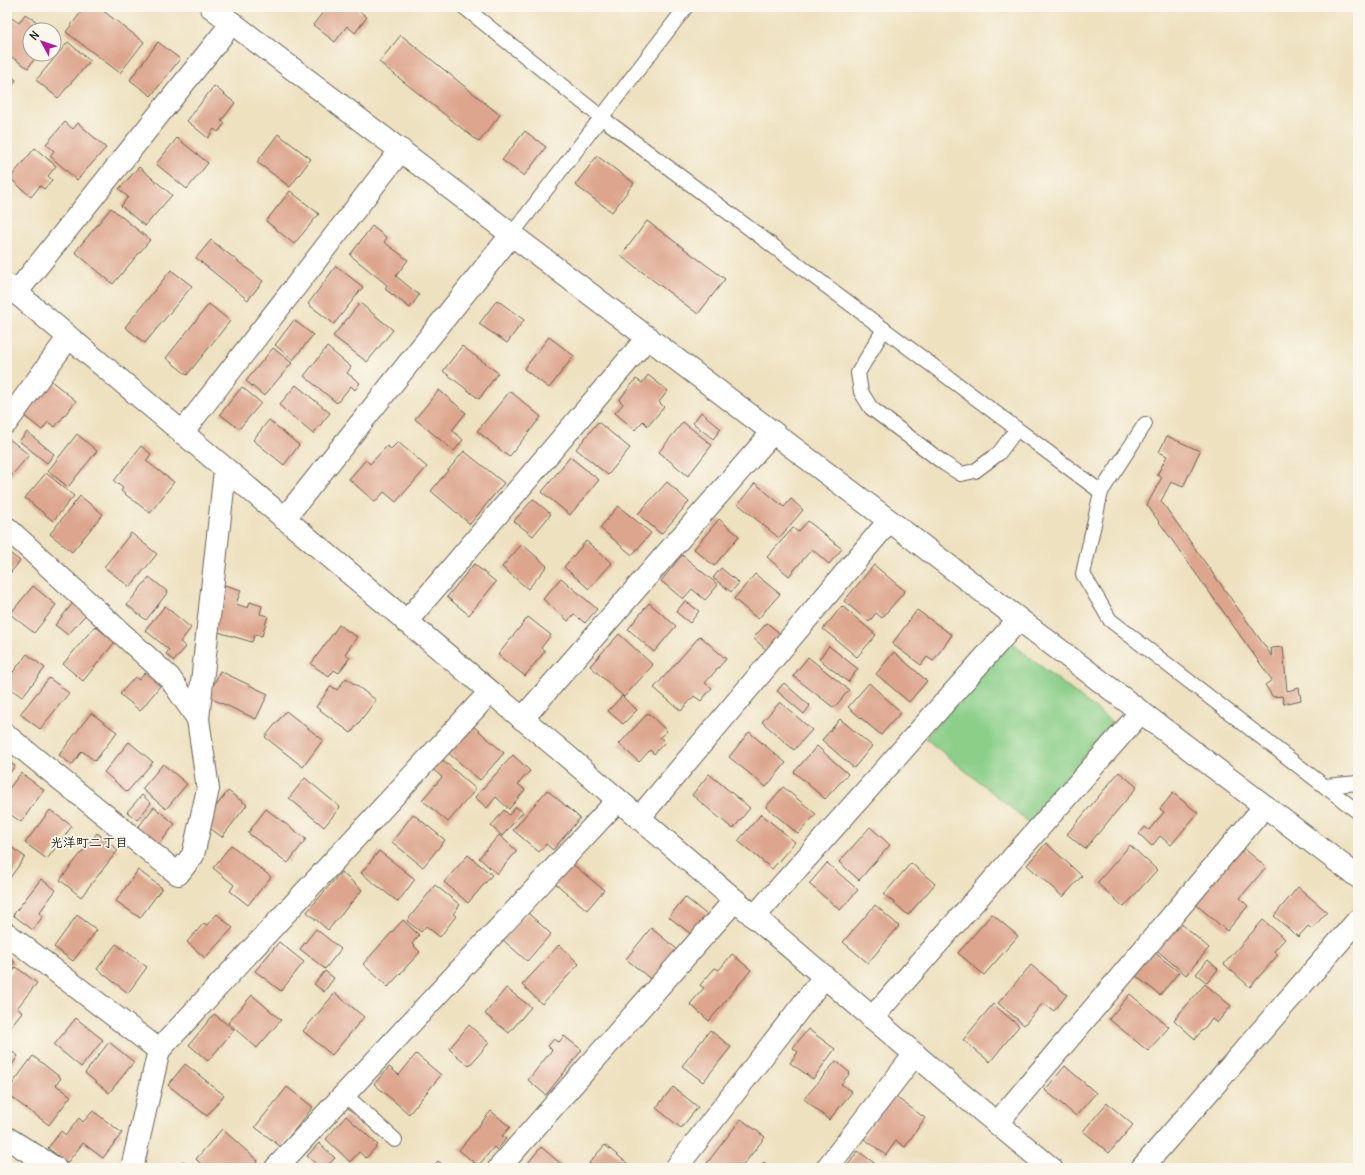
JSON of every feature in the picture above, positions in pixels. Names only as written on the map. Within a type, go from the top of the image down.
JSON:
[{"type":"street","points":[[211,7],[1358,877]]},
{"type":"street","points":[[232,23],[12,289],[68,338],[618,800],[872,1018],[1051,1168]]},
{"type":"street","points":[[182,433],[401,150]]},
{"type":"street","points":[[284,519],[512,234]]},
{"type":"street","points":[[406,622],[648,337]]},
{"type":"street","points":[[7,422],[68,338]]},
{"type":"street","points":[[522,719],[773,432]]},
{"type":"street","points":[[7,736],[178,874],[193,855],[208,789],[198,719],[225,470]]},
{"type":"street","points":[[639,818],[889,521]]},
{"type":"street","points":[[7,528],[169,677],[198,719]]},
{"type":"street","points":[[754,917],[1018,620]]},
{"type":"street","points":[[132,1168],[159,1050],[490,692]]},
{"type":"street","points":[[872,1018],[1141,712]]},
{"type":"street","points":[[276,1168],[618,800]]},
{"type":"street","points":[[997,1123],[1265,806]]},
{"type":"street","points":[[499,1168],[734,900]]},
{"type":"street","points":[[1142,1168],[1358,920]]},
{"type":"street","points":[[7,934],[159,1050]]},
{"type":"street","points":[[676,1168],[824,977]]},
{"type":"street","points":[[827,1168],[915,1054]]},
{"type":"street","points":[[7,1138],[55,1168]]},
{"type":"lane","points":[[464,7],[601,117],[1101,492]]},
{"type":"lane","points":[[512,234],[686,7]]},
{"type":"lane","points":[[884,330],[858,373],[861,392],[871,408],[945,464],[962,474],[975,471],[999,453],[1017,429]]},
{"type":"lane","points":[[1145,424],[1101,492],[1083,574],[1110,620],[1358,812]]},
{"type":"lane","points":[[1325,786],[1358,783]]},
{"type":"lane","points":[[344,1094],[396,1140]]},
{"type":"green space","points":[[1010,642],[1112,722],[1030,823],[925,738]]},
{"type":"building","points":[[85,7],[98,7],[144,42],[120,73],[66,32]]},
{"type":"building","points":[[327,7],[354,7],[367,17],[355,33],[347,26],[335,42],[313,25]]},
{"type":"building","points":[[25,14],[37,22],[22,22],[22,62],[32,62],[28,68],[7,54],[7,15],[19,23]]},
{"type":"building","points":[[401,35],[500,115],[479,142],[379,62]]},
{"type":"building","points":[[68,42],[90,61],[58,98],[36,80],[51,62],[62,62],[62,49]]},
{"type":"building","points":[[158,42],[180,59],[151,96],[130,80]]},
{"type":"building","points":[[7,73],[16,80],[7,93]]},
{"type":"building","points":[[214,86],[235,103],[221,121],[225,123],[218,132],[214,129],[208,138],[187,121]]},
{"type":"building","points":[[65,122],[73,129],[78,123],[106,148],[77,180],[50,156],[54,151],[46,144]]},
{"type":"building","points":[[525,131],[546,147],[524,176],[502,160]]},
{"type":"building","points":[[278,134],[311,159],[290,187],[257,162]]},
{"type":"building","points":[[177,138],[208,163],[187,189],[156,164]]},
{"type":"building","points":[[35,148],[56,166],[48,176],[52,180],[44,189],[40,186],[31,197],[10,178]]},
{"type":"building","points":[[597,156],[634,183],[612,212],[575,185]]},
{"type":"building","points":[[139,167],[172,195],[145,226],[121,206],[128,197],[119,189]]},
{"type":"building","points":[[290,191],[319,214],[294,244],[266,221]]},
{"type":"building","points":[[111,208],[150,240],[113,284],[75,252]]},
{"type":"building","points":[[647,221],[725,279],[698,314],[621,256]]},
{"type":"building","points":[[372,226],[387,238],[384,242],[408,260],[396,276],[419,295],[410,308],[385,289],[387,285],[350,255]]},
{"type":"building","points":[[211,240],[263,281],[248,300],[196,258]]},
{"type":"building","points":[[336,266],[363,287],[334,324],[308,304]]},
{"type":"building","points":[[171,270],[192,286],[145,343],[125,327]]},
{"type":"building","points":[[497,300],[524,320],[507,343],[479,324]]},
{"type":"building","points":[[360,303],[393,330],[367,362],[333,336]]},
{"type":"building","points":[[209,304],[230,321],[187,375],[166,358]]},
{"type":"building","points":[[294,320],[313,335],[293,360],[275,345]]},
{"type":"building","points":[[549,337],[574,356],[549,388],[524,369]]},
{"type":"building","points":[[462,346],[498,373],[479,399],[443,371]]},
{"type":"building","points":[[327,347],[351,367],[347,373],[360,383],[355,390],[351,386],[337,403],[304,376]]},
{"type":"building","points":[[273,348],[292,363],[264,396],[246,381]]},
{"type":"building","points":[[648,375],[668,391],[659,402],[664,407],[648,426],[643,421],[635,430],[615,413],[623,404],[619,400],[636,379],[642,383]]},
{"type":"building","points":[[50,380],[76,401],[55,427],[48,422],[42,430],[23,415]]},
{"type":"building","points":[[296,385],[330,413],[313,434],[279,405]]},
{"type":"building","points":[[242,387],[261,403],[239,429],[220,414]]},
{"type":"building","points":[[439,390],[466,413],[452,430],[463,440],[454,451],[415,419]]},
{"type":"building","points":[[510,391],[541,417],[509,457],[477,431]]},
{"type":"building","points":[[701,412],[721,429],[713,439],[693,423]]},
{"type":"building","points":[[269,420],[299,445],[284,465],[253,440]]},
{"type":"building","points":[[598,422],[630,448],[608,475],[576,449]]},
{"type":"building","points":[[683,422],[712,445],[688,476],[659,452]]},
{"type":"building","points":[[27,432],[54,454],[47,463],[19,441]]},
{"type":"building","points":[[77,434],[97,451],[68,487],[48,471]]},
{"type":"building","points":[[1167,436],[1200,451],[1183,487],[1171,482],[1161,501],[1272,656],[1271,648],[1283,647],[1287,691],[1299,688],[1301,700],[1284,704],[1282,696],[1273,697],[1265,685],[1272,680],[1147,505],[1162,477],[1157,475],[1167,456],[1159,452]]},
{"type":"building","points":[[7,437],[29,455],[7,481]]},
{"type":"building","points":[[398,442],[427,467],[396,502],[384,492],[375,502],[349,479],[366,460],[370,464],[387,446],[391,449]]},
{"type":"building","points":[[141,446],[151,454],[146,461],[174,482],[150,513],[121,491],[123,488],[114,481]]},
{"type":"building","points":[[464,451],[504,483],[470,524],[431,491]]},
{"type":"building","points":[[570,457],[599,480],[570,515],[542,492]]},
{"type":"building","points":[[46,473],[74,496],[53,521],[25,498]]},
{"type":"building","points":[[667,482],[689,502],[661,534],[638,514]]},
{"type":"building","points":[[755,483],[784,507],[791,499],[803,510],[779,538],[738,504]]},
{"type":"building","points":[[80,496],[103,514],[72,552],[50,534]]},
{"type":"building","points":[[533,499],[551,514],[533,536],[514,521]]},
{"type":"building","points":[[618,506],[651,533],[632,555],[600,528]]},
{"type":"building","points":[[719,519],[739,536],[714,566],[694,549]]},
{"type":"building","points":[[808,521],[842,549],[829,564],[812,549],[789,576],[767,557],[793,528],[798,532]]},
{"type":"building","points":[[131,533],[157,554],[130,587],[104,567]]},
{"type":"building","points":[[586,541],[612,563],[589,589],[564,567]]},
{"type":"building","points":[[522,544],[547,566],[528,589],[502,567]]},
{"type":"building","points":[[7,551],[20,561],[7,577]]},
{"type":"building","points":[[682,555],[718,585],[705,600],[692,589],[683,599],[661,581]]},
{"type":"building","points":[[474,564],[496,582],[469,615],[447,597]]},
{"type":"building","points":[[874,565],[905,591],[882,618],[876,613],[869,622],[844,601]]},
{"type":"building","points":[[721,568],[739,583],[731,592],[713,578]]},
{"type":"building","points":[[755,574],[780,594],[758,619],[734,599]]},
{"type":"building","points":[[149,577],[168,592],[146,620],[127,605]]},
{"type":"building","points":[[561,578],[597,609],[585,623],[574,614],[568,621],[543,599]]},
{"type":"building","points":[[225,585],[241,590],[236,604],[248,608],[250,602],[262,606],[260,614],[268,616],[262,636],[255,634],[252,642],[211,630]]},
{"type":"building","points":[[33,586],[56,605],[34,633],[10,614]]},
{"type":"building","points":[[685,601],[699,611],[690,623],[676,612]]},
{"type":"building","points":[[73,603],[86,614],[68,635],[55,625]]},
{"type":"building","points":[[649,603],[676,626],[654,652],[628,629]]},
{"type":"building","points":[[165,606],[191,628],[180,642],[186,647],[174,661],[166,654],[169,650],[145,630]]},
{"type":"building","points":[[842,606],[876,635],[857,657],[823,629]]},
{"type":"building","points":[[917,610],[952,635],[933,661],[927,657],[921,665],[892,644]]},
{"type":"building","points":[[528,617],[551,635],[541,648],[545,651],[525,676],[498,655]]},
{"type":"building","points":[[767,623],[783,636],[769,652],[753,638]]},
{"type":"building","points":[[339,625],[357,637],[345,654],[350,657],[339,673],[334,670],[329,677],[311,664]]},
{"type":"building","points":[[95,626],[115,642],[83,681],[63,664]]},
{"type":"building","points":[[619,634],[653,665],[624,697],[590,666]]},
{"type":"building","points":[[700,636],[726,659],[705,683],[712,688],[701,701],[694,696],[681,711],[654,688]]},
{"type":"building","points":[[829,646],[858,669],[848,682],[819,659]]},
{"type":"building","points":[[894,652],[927,681],[909,702],[876,674]]},
{"type":"building","points":[[27,654],[45,668],[22,697],[7,686],[7,680]]},
{"type":"building","points":[[808,657],[849,690],[834,708],[793,676]]},
{"type":"building","points":[[220,671],[268,694],[256,719],[208,697]]},
{"type":"building","points":[[145,673],[160,686],[140,711],[120,694],[135,677],[139,680]]},
{"type":"building","points":[[49,678],[69,693],[40,729],[20,714]]},
{"type":"building","points":[[346,678],[376,700],[351,733],[316,707],[331,686],[337,690]]},
{"type":"building","points":[[784,683],[810,706],[804,714],[777,691]]},
{"type":"building","points":[[869,683],[901,712],[881,735],[848,707]]},
{"type":"building","points":[[622,696],[637,710],[623,724],[608,711]]},
{"type":"building","points":[[780,702],[812,730],[794,750],[762,722]]},
{"type":"building","points":[[286,711],[323,740],[303,767],[265,737]]},
{"type":"building","points":[[91,713],[117,732],[95,761],[82,751],[72,765],[59,755]]},
{"type":"building","points":[[648,713],[667,731],[660,737],[665,742],[654,754],[650,750],[639,762],[619,744]]},
{"type":"building","points":[[840,719],[872,746],[854,768],[822,740]]},
{"type":"building","points":[[471,724],[504,753],[480,780],[447,752]]},
{"type":"building","points":[[749,732],[786,763],[766,787],[729,757]]},
{"type":"building","points":[[129,742],[153,762],[127,792],[104,772]]},
{"type":"building","points":[[817,746],[848,774],[825,799],[794,772]]},
{"type":"building","points":[[513,755],[530,771],[518,784],[525,790],[509,809],[496,797],[487,808],[475,797]]},
{"type":"building","points":[[439,757],[476,789],[448,822],[422,800],[442,777],[430,767]]},
{"type":"building","points":[[7,760],[15,766],[7,777]]},
{"type":"building","points":[[163,764],[187,784],[166,809],[142,789]]},
{"type":"building","points":[[1119,772],[1137,787],[1085,849],[1067,834]]},
{"type":"building","points":[[21,773],[44,790],[21,822],[7,812],[7,791]]},
{"type":"building","points":[[709,774],[750,808],[733,829],[692,795]]},
{"type":"building","points":[[305,778],[340,807],[324,827],[289,798]]},
{"type":"building","points":[[783,787],[816,814],[798,834],[766,807]]},
{"type":"building","points":[[547,790],[580,818],[553,850],[546,844],[539,852],[513,830]]},
{"type":"building","points":[[228,791],[247,805],[222,837],[203,823]]},
{"type":"building","points":[[1173,793],[1198,813],[1171,845],[1160,836],[1152,846],[1139,834],[1145,827],[1149,830],[1164,812],[1160,809]]},
{"type":"building","points":[[142,795],[151,803],[137,820],[127,812]]},
{"type":"building","points":[[154,807],[175,824],[157,847],[136,830]]},
{"type":"building","points":[[516,807],[523,812],[502,836],[491,826],[504,810],[509,815]]},
{"type":"building","points":[[266,809],[306,839],[288,863],[248,833]]},
{"type":"building","points":[[50,810],[72,826],[47,859],[25,843]]},
{"type":"building","points":[[413,814],[445,840],[423,867],[392,842]]},
{"type":"building","points":[[761,814],[795,842],[772,869],[738,841]]},
{"type":"building","points":[[870,827],[890,845],[859,880],[839,862]]},
{"type":"building","points":[[97,833],[118,850],[81,897],[60,880]]},
{"type":"building","points":[[499,835],[517,851],[497,874],[479,858]]},
{"type":"building","points":[[1046,843],[1082,876],[1063,897],[1027,865]]},
{"type":"building","points":[[7,844],[25,857],[7,882]]},
{"type":"building","points":[[231,845],[271,877],[248,905],[230,891],[234,885],[213,868]]},
{"type":"building","points":[[1130,845],[1157,870],[1124,907],[1097,883]]},
{"type":"building","points":[[1240,845],[1266,867],[1240,898],[1248,906],[1227,931],[1192,901]]},
{"type":"building","points":[[379,851],[415,879],[398,902],[361,873]]},
{"type":"building","points":[[468,855],[492,875],[468,903],[444,882]]},
{"type":"building","points":[[571,863],[604,890],[587,910],[555,883]]},
{"type":"building","points":[[827,863],[858,890],[840,910],[809,884]]},
{"type":"building","points":[[911,863],[935,884],[908,915],[884,894]]},
{"type":"building","points":[[138,870],[162,888],[140,918],[116,901]]},
{"type":"building","points":[[341,872],[362,890],[328,930],[307,912]]},
{"type":"building","points":[[41,879],[56,890],[39,913],[43,916],[33,930],[13,915]]},
{"type":"building","points":[[435,885],[460,905],[453,914],[456,916],[440,937],[426,926],[421,932],[407,921]]},
{"type":"building","points":[[1298,887],[1327,912],[1312,929],[1308,926],[1298,937],[1274,916]]},
{"type":"building","points":[[685,897],[707,915],[692,935],[669,917]]},
{"type":"building","points":[[875,905],[899,926],[868,963],[843,942]]},
{"type":"building","points":[[528,913],[551,934],[527,961],[503,940]]},
{"type":"building","points":[[217,914],[233,928],[205,958],[187,942],[204,923],[207,925]]},
{"type":"building","points":[[992,914],[1018,936],[984,975],[958,953]]},
{"type":"building","points":[[77,915],[97,930],[73,961],[54,947]]},
{"type":"building","points":[[403,920],[419,935],[412,944],[420,952],[388,987],[363,964]]},
{"type":"building","points":[[1177,920],[1209,948],[1186,975],[1153,947]]},
{"type":"building","points":[[1263,920],[1285,939],[1274,951],[1278,955],[1250,987],[1224,964]]},
{"type":"building","points":[[651,928],[678,950],[653,981],[626,959]]},
{"type":"building","points":[[316,929],[341,949],[325,969],[300,949]]},
{"type":"building","points":[[279,942],[304,962],[281,991],[255,971]]},
{"type":"building","points":[[116,944],[147,967],[128,993],[97,969]]},
{"type":"building","points":[[559,945],[579,964],[542,1004],[522,985]]},
{"type":"building","points":[[1150,949],[1179,972],[1160,995],[1131,972]]},
{"type":"building","points":[[732,954],[751,970],[709,1021],[690,1004],[704,988],[700,985],[715,968],[719,970]]},
{"type":"building","points":[[7,956],[15,962],[7,971]]},
{"type":"building","points":[[1208,960],[1218,969],[1207,983],[1196,974]]},
{"type":"building","points":[[1031,965],[1067,995],[1054,1011],[1043,1003],[1024,1025],[998,1003]]},
{"type":"building","points":[[16,967],[37,983],[17,1008],[22,1012],[7,1031],[7,978]]},
{"type":"building","points":[[325,971],[334,978],[324,992],[314,984]]},
{"type":"building","points":[[1205,984],[1231,1006],[1217,1023],[1212,1019],[1195,1039],[1174,1020]]},
{"type":"building","points":[[506,988],[531,1007],[509,1033],[485,1014]]},
{"type":"building","points":[[335,993],[364,1017],[332,1055],[303,1031]]},
{"type":"building","points":[[1130,994],[1169,1027],[1148,1051],[1109,1019]]},
{"type":"building","points":[[252,995],[281,1020],[257,1048],[228,1023]]},
{"type":"building","points":[[993,1004],[1019,1026],[990,1062],[963,1040]]},
{"type":"building","points":[[214,1014],[234,1030],[208,1061],[189,1045]]},
{"type":"building","points":[[76,1018],[103,1040],[81,1067],[54,1045]]},
{"type":"building","points":[[469,1025],[489,1043],[469,1066],[449,1049]]},
{"type":"building","points":[[808,1029],[835,1049],[813,1079],[790,1063],[798,1052],[793,1048]]},
{"type":"building","points":[[710,1030],[731,1047],[703,1082],[682,1066]]},
{"type":"building","points":[[564,1036],[582,1050],[546,1095],[528,1080],[552,1050],[548,1046],[554,1039],[559,1042]]},
{"type":"building","points":[[109,1042],[134,1062],[109,1093],[85,1073]]},
{"type":"building","points":[[7,1048],[18,1056],[7,1072]]},
{"type":"building","points":[[416,1054],[441,1075],[409,1114],[374,1084],[389,1067],[399,1075]]},
{"type":"building","points":[[33,1056],[61,1078],[56,1085],[71,1096],[49,1125],[7,1094],[7,1091]]},
{"type":"building","points":[[836,1061],[850,1073],[841,1084],[852,1092],[829,1120],[804,1099]]},
{"type":"building","points":[[185,1064],[224,1095],[207,1116],[168,1085]]},
{"type":"building","points":[[1065,1066],[1096,1093],[1076,1116],[1045,1090]]},
{"type":"building","points":[[287,1087],[313,1107],[281,1147],[255,1127]]},
{"type":"building","points":[[673,1087],[698,1107],[681,1128],[656,1108]]},
{"type":"building","points":[[893,1095],[925,1118],[905,1147],[896,1141],[886,1155],[863,1138]]},
{"type":"building","points":[[1107,1103],[1133,1125],[1109,1153],[1083,1131]]},
{"type":"building","points":[[93,1111],[122,1133],[103,1158],[83,1143],[67,1163],[48,1148],[61,1131],[66,1135],[79,1118],[83,1122]]},
{"type":"building","points":[[491,1111],[510,1127],[502,1136],[506,1139],[497,1150],[494,1147],[478,1166],[459,1150]]},
{"type":"building","points":[[346,1116],[378,1145],[366,1158],[359,1152],[350,1162],[326,1139]]},
{"type":"building","points":[[741,1119],[765,1137],[741,1168],[714,1168],[707,1163]]},
{"type":"building","points":[[222,1129],[258,1161],[252,1168],[205,1168],[196,1159]]},
{"type":"building","points":[[319,1143],[335,1158],[325,1168],[320,1168],[307,1156]]},
{"type":"building","points":[[605,1145],[633,1168],[594,1168],[589,1163]]},
{"type":"building","points":[[541,1147],[566,1168],[524,1168]]},
{"type":"building","points":[[858,1151],[881,1168],[846,1168]]},
{"type":"building","points":[[183,1161],[192,1168],[177,1168]]},
{"type":"building","points":[[438,1161],[447,1168],[432,1168]]},
{"type":"building","points":[[764,1162],[771,1168],[759,1168]]},
{"type":"district","name":"光洋町二丁目","points":[[89,842]]}]
